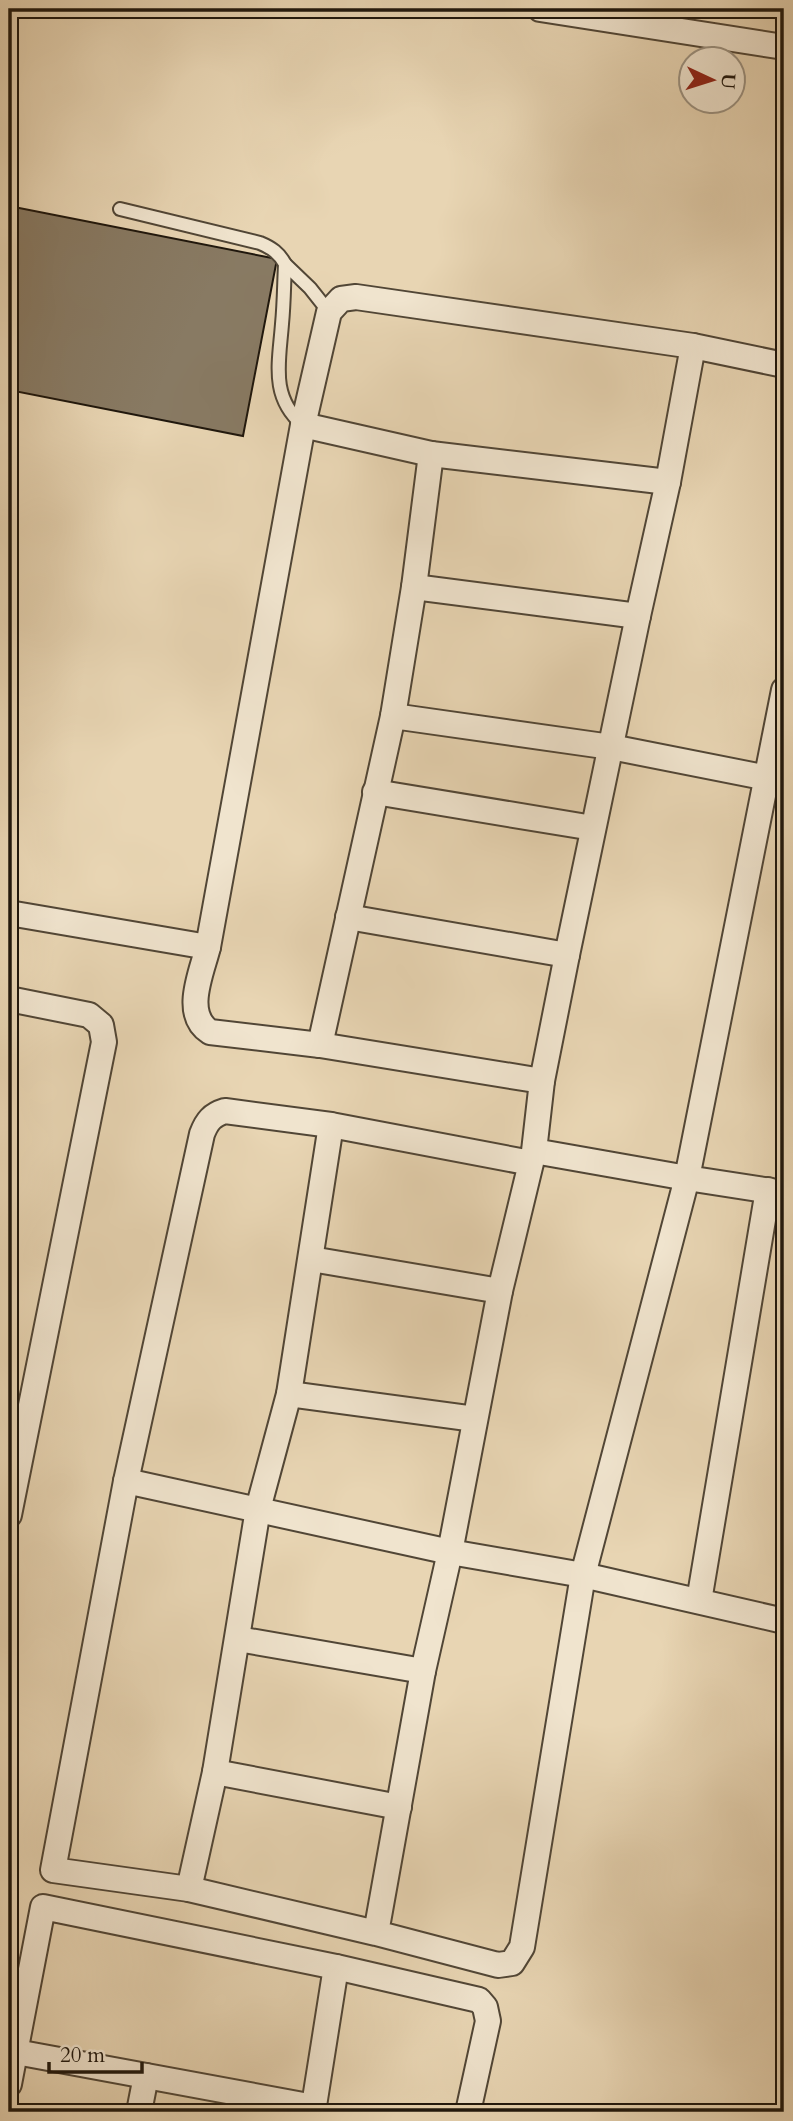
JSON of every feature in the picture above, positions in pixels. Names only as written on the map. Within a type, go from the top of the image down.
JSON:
[{"type":"street","points":[[540,9],[784,47]]},
{"type":"street","points":[[542,1082],[320,1045],[210,1032],[204,1028],[196,1013],[195,1002],[208,947],[303,425],[329,312],[341,299],[356,297],[693,346],[784,365]]},
{"type":"street","points":[[693,346],[668,482],[567,955],[542,1082],[534,1151],[776,1191],[699,1601]]},
{"type":"street","points":[[303,425],[431,454],[668,482]]},
{"type":"street","points":[[320,1045],[393,716],[414,587],[431,454]]},
{"type":"street","points":[[414,587],[638,616]]},
{"type":"street","points":[[376,1933],[423,1671],[450,1552],[500,1291],[531,1163],[331,1125],[225,1111],[210,1118],[202,1134],[126,1481],[54,1870],[189,1889],[498,1965],[512,1963],[522,1947],[583,1575],[687,1178],[784,690]]},
{"type":"street","points":[[393,716],[611,747],[768,778]]},
{"type":"street","points":[[375,792],[593,828]]},
{"type":"street","points":[[9,913],[208,947]]},
{"type":"street","points":[[348,917],[567,955]]},
{"type":"street","points":[[9,999],[89,1015],[101,1025],[104,1042],[9,1515]]},
{"type":"street","points":[[189,1889],[215,1772],[258,1509],[289,1394],[331,1125]]},
{"type":"street","points":[[311,1259],[500,1291]]},
{"type":"street","points":[[289,1394],[475,1419]]},
{"type":"street","points":[[126,1481],[450,1552],[583,1575],[784,1620]]},
{"type":"street","points":[[238,1639],[423,1671]]},
{"type":"street","points":[[215,1772],[399,1807]]},
{"type":"street","points":[[9,2084],[43,1907],[336,1967],[479,2000],[485,2007],[488,2021],[468,2112]]},
{"type":"street","points":[[16,2052],[314,2110],[336,1967]]},
{"type":"street","points":[[139,2112],[146,2076]]},
{"type":"lane","points":[[120,209],[260,243],[276,252],[329,312]]},
{"type":"lane","points":[[285,264],[279,379],[284,402],[291,415],[303,425]]},
{"type":"building","points":[[9,206],[277,259],[243,436],[9,390]]}]
